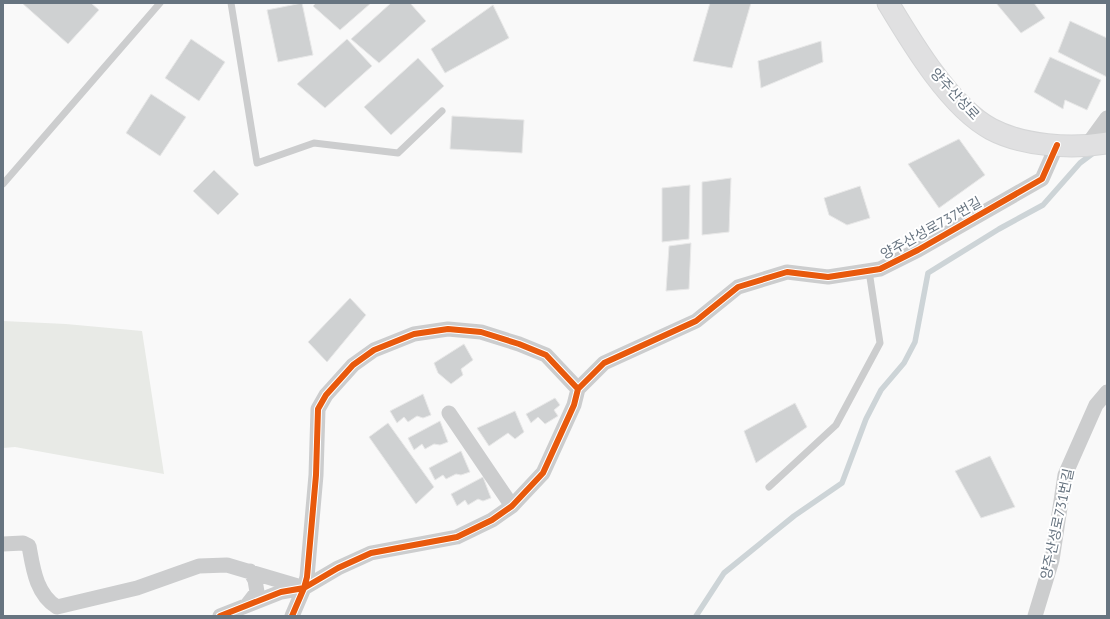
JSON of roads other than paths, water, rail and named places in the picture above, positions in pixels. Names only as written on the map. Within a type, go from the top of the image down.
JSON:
[{"type":"street","name":"양주산성로","points":[[888,3],[935,75],[963,107],[990,129],[1029,142],[1056,145],[1098,144]]},
{"type":"street","points":[[1098,144],[1107,118]]},
{"type":"street","name":"양주산성로737번길","points":[[220,616],[281,592],[304,588],[338,568],[371,553],[457,537],[492,520],[512,506],[543,473],[574,405],[578,389],[604,363],[696,321],[738,287],[787,272],[828,277],[880,269],[918,250],[1042,179],[1056,145]]},
{"type":"street","points":[[292,616],[304,588],[307,576],[316,475],[318,409],[326,395],[354,365],[374,350],[414,334],[448,329],[480,332],[519,344],[546,355],[578,389]]},
{"type":"street","name":"양주산성로731번길","points":[[1035,616],[1052,560],[1065,475],[1096,405],[1107,392]]},
{"type":"street","points":[[449,413],[512,506]]},
{"type":"street","points":[[3,544],[23,543],[29,546],[34,575],[47,601],[57,607],[137,588],[199,566],[228,565],[304,588]]},
{"type":"street","points":[[247,605],[257,592],[255,580],[250,571]]},
{"type":"lane","points":[[3,184],[160,3]]},
{"type":"lane","points":[[231,3],[257,163],[314,143],[398,153],[442,111]]},
{"type":"lane","points":[[769,488],[836,425],[880,343],[869,271]]},
{"type":"waterway","points":[[696,616],[724,573],[794,516],[842,483],[866,419],[881,390],[904,363],[915,342],[928,273],[999,229],[1043,205],[1080,163],[1096,151]]}]
